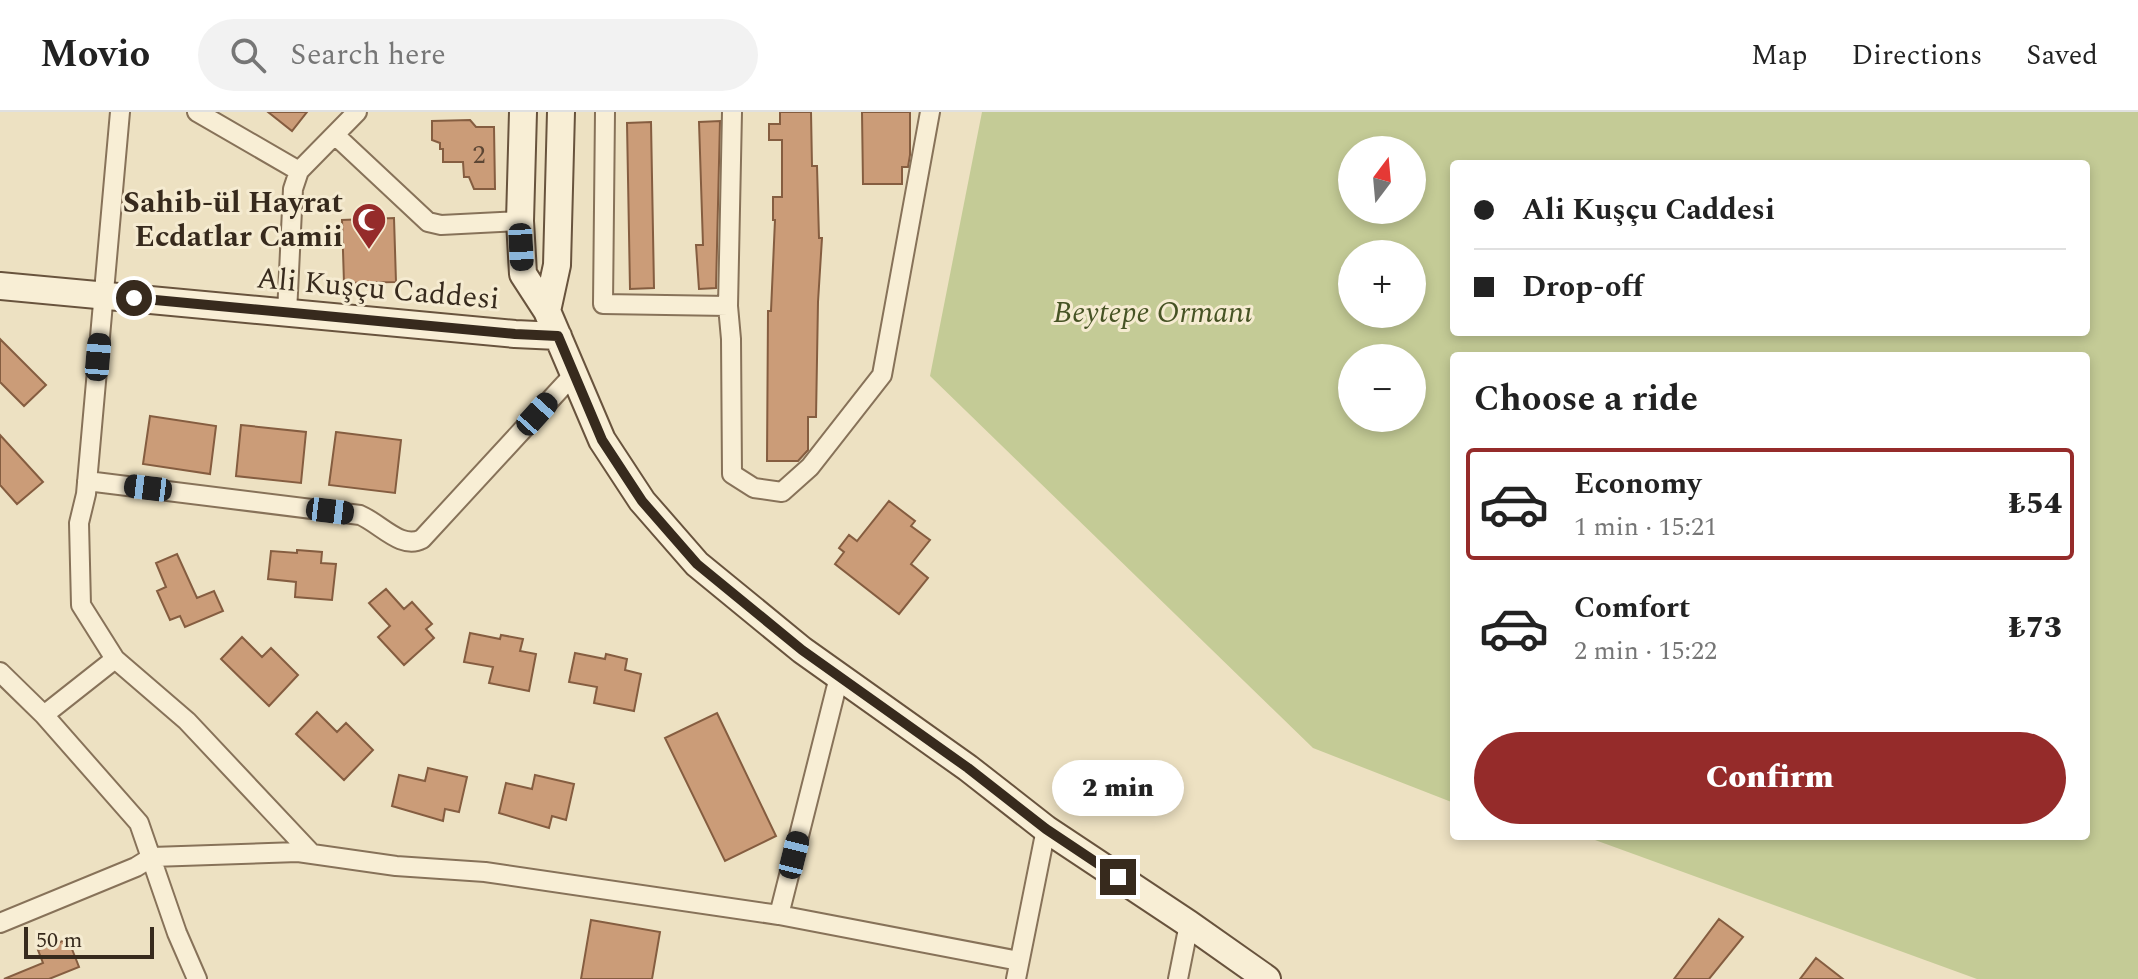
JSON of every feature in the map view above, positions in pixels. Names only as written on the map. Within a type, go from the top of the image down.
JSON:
[{"type":"street","points":[[120,112],[87,481],[79,523],[81,605],[115,659],[187,721],[312,854]]},
{"type":"street","points":[[197,112],[299,171]]},
{"type":"street","points":[[287,313],[293,189],[299,171],[357,112]]},
{"type":"street","points":[[523,112],[520,221],[523,274],[547,311],[602,440],[651,512],[697,564],[802,650],[968,768],[1046,829],[1267,979]]},
{"type":"street","points":[[547,311],[557,265],[561,112]]},
{"type":"street","points":[[605,112],[603,304],[728,306]]},
{"type":"street","points":[[732,112],[728,306],[732,474],[754,488],[782,492],[810,467],[882,375],[930,112]]},
{"type":"street","points":[[335,135],[428,222],[441,225],[520,221]]},
{"type":"street","name":"Ali Kuşçu Caddesi","points":[[0,286],[558,336]]},
{"type":"street","points":[[87,481],[360,515],[376,522],[402,541],[413,543],[422,539],[574,374]]},
{"type":"street","points":[[44,715],[115,659]]},
{"type":"street","points":[[0,672],[44,715],[139,823],[177,933],[197,979]]},
{"type":"street","points":[[779,915],[839,677]]},
{"type":"street","points":[[0,923],[136,867],[152,857],[312,854],[396,866],[485,872],[779,915],[1018,970],[1046,829]]},
{"type":"street","points":[[1178,979],[1189,924]]},
{"type":"green space","name":"Beytepe Ormanı","points":[[982,112],[2138,112],[2138,979],[1977,979],[1595,840],[2090,840],[2090,352],[1450,352],[1450,801],[1313,748],[930,376]]},
{"type":"building","points":[[268,112],[307,112],[292,131]]},
{"type":"building","points":[[780,112],[811,112],[812,166],[817,166],[819,238],[822,238],[816,417],[808,417],[808,450],[798,461],[767,461],[768,311],[771,311],[775,220],[773,197],[782,197],[782,140],[769,140],[769,124],[780,124]]},
{"type":"building","points":[[862,112],[910,112],[910,155],[908,167],[902,167],[902,184],[863,184]]},
{"type":"building","points":[[470,120],[476,127],[494,127],[495,189],[474,189],[469,177],[464,177],[463,162],[443,162],[440,143],[432,140],[432,121]]},
{"type":"building","points":[[720,121],[716,288],[699,289],[696,245],[703,245],[699,122]]},
{"type":"building","points":[[651,122],[654,288],[630,289],[627,123]]},
{"type":"building","name":"Sahib-ül Hayrat Ecdatlar Camii","points":[[394,218],[396,282],[344,283],[342,220]]},
{"type":"building","points":[[0,339],[46,385],[24,406],[0,382]]},
{"type":"building","points":[[150,416],[216,426],[210,474],[143,464]]},
{"type":"building","points":[[241,425],[306,432],[301,483],[236,476]]},
{"type":"building","points":[[336,432],[401,440],[395,493],[329,485]]},
{"type":"building","points":[[0,435],[43,482],[17,504],[0,485]]},
{"type":"building","points":[[889,501],[915,521],[911,526],[930,540],[911,564],[928,578],[899,614],[835,564],[844,552],[839,548],[849,535],[857,541]]},
{"type":"building","points":[[297,550],[322,552],[321,563],[336,564],[332,600],[295,597],[296,582],[268,579],[271,551],[297,553]]},
{"type":"building","points":[[177,554],[197,598],[214,591],[223,611],[185,627],[180,616],[170,620],[157,591],[166,587],[156,563]]},
{"type":"building","points":[[386,589],[404,609],[412,602],[432,624],[426,629],[434,638],[404,665],[378,637],[390,626],[369,603]]},
{"type":"building","points":[[470,633],[500,639],[501,635],[523,639],[520,651],[536,654],[529,691],[489,683],[493,667],[464,662]]},
{"type":"building","points":[[242,637],[262,657],[271,648],[298,675],[269,706],[221,659]]},
{"type":"building","points":[[575,653],[605,659],[606,654],[627,659],[625,670],[641,674],[634,711],[594,703],[597,687],[569,682]]},
{"type":"building","points":[[317,712],[337,732],[346,723],[373,750],[344,780],[296,734]]},
{"type":"building","points":[[717,713],[776,836],[725,861],[665,738]]},
{"type":"building","points":[[428,768],[467,777],[459,812],[445,809],[443,821],[392,806],[399,775],[425,781]]},
{"type":"building","points":[[535,775],[574,784],[566,820],[552,816],[549,828],[499,813],[506,783],[532,789]]},
{"type":"building","points":[[1719,919],[1743,937],[1709,979],[1674,979]]},
{"type":"building","points":[[591,920],[660,932],[652,979],[581,979]]},
{"type":"building","points":[[68,939],[79,967],[49,979],[4,979],[43,963],[38,950]]},
{"type":"building","points":[[1816,958],[1843,979],[1800,979]]},
{"type":"place","name":"Sahib-ül Hayrat Ecdatlar Camii","points":[[369,251]]},
{"type":"route","points":[[134,298],[558,336],[602,440],[642,501],[697,564],[802,650],[968,768],[1046,829],[1118,877]]}]
